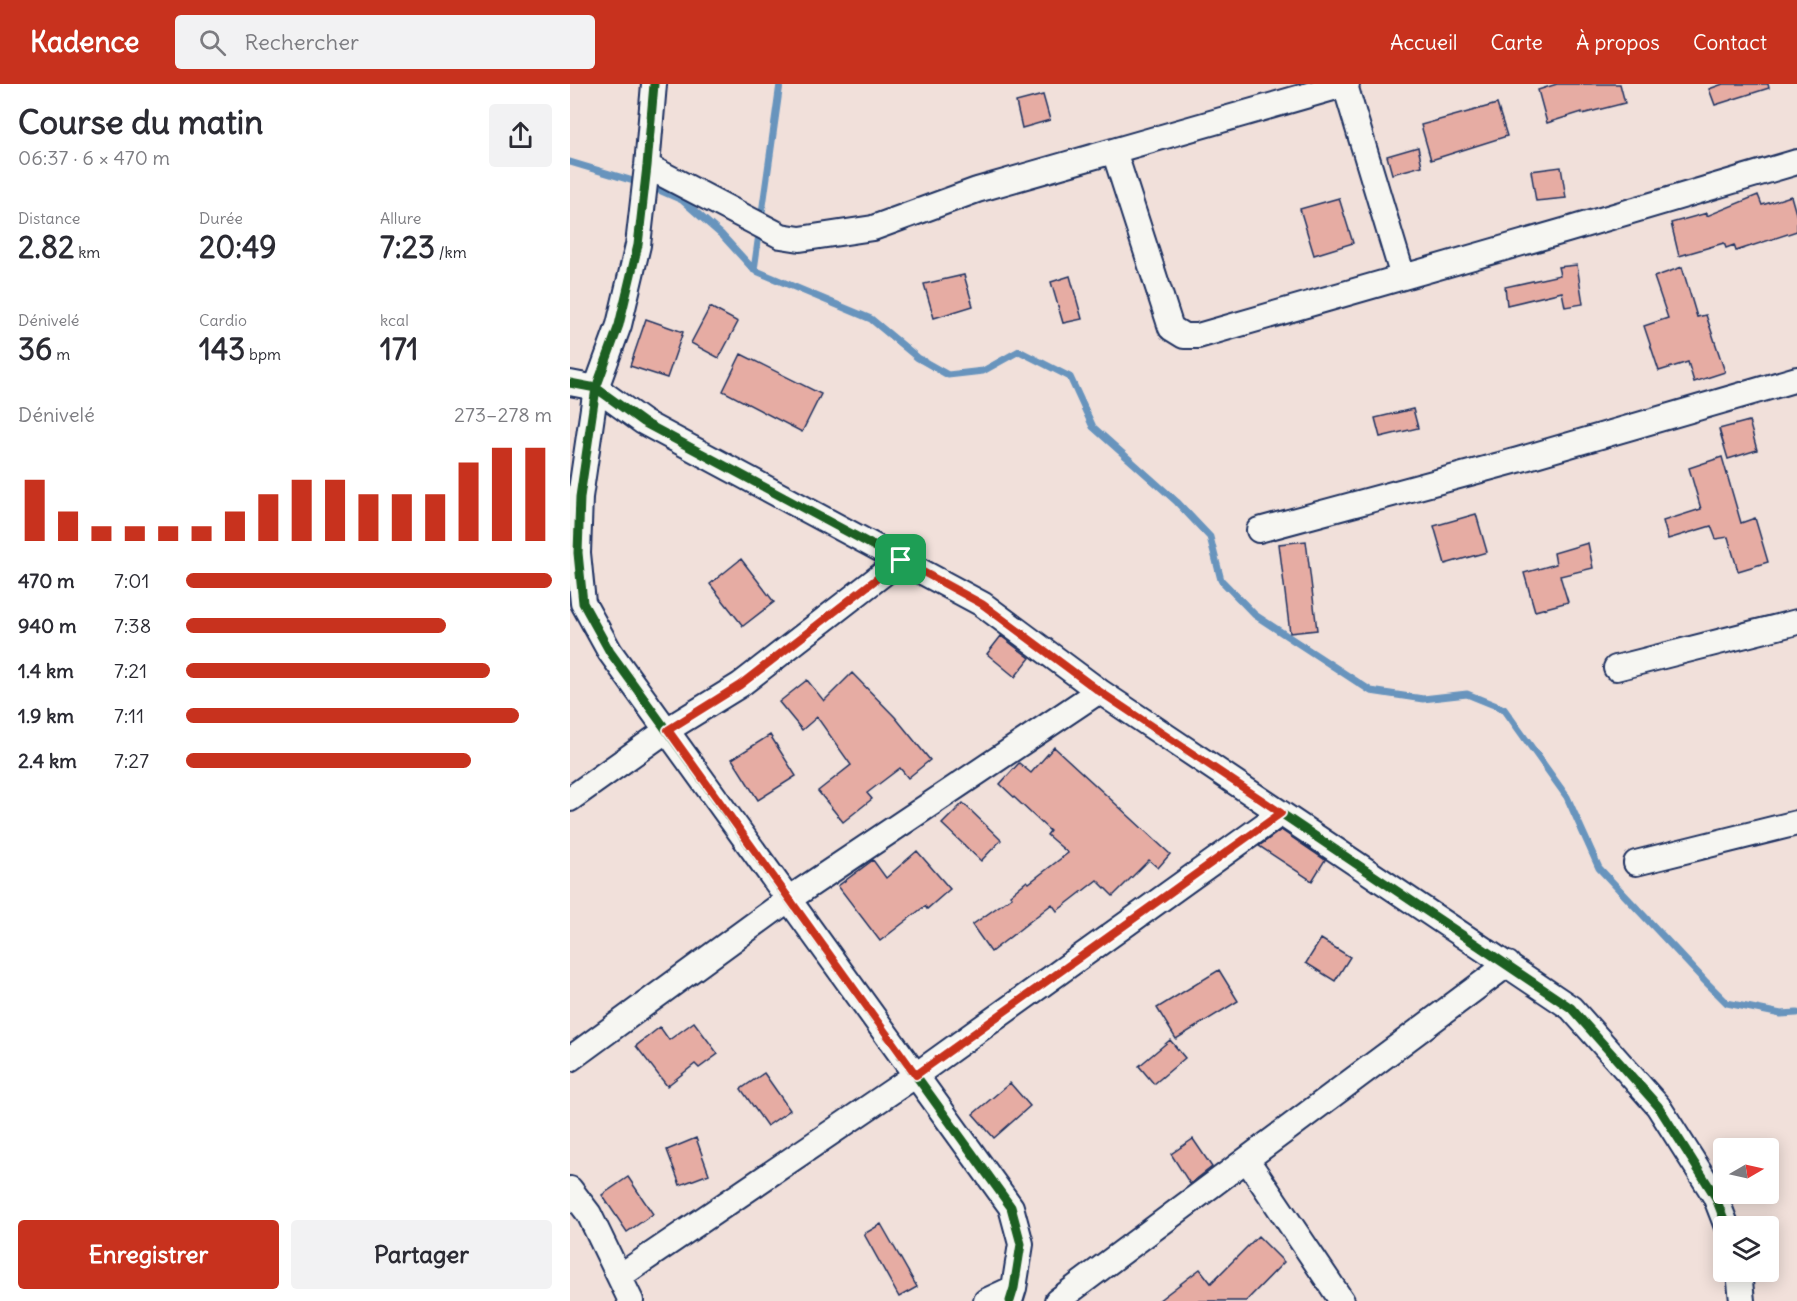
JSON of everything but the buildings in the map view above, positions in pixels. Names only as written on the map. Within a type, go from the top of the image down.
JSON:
[{"type":"street","points":[[654,84],[638,245],[619,326],[596,388],[580,497],[578,553],[583,603],[610,652],[1011,1207],[1021,1244],[1012,1295],[986,1301]]},
{"type":"street","points":[[647,166],[781,236],[800,239],[873,228],[977,190],[1346,84],[1403,278]]},
{"type":"street","points":[[1114,152],[1171,328],[1184,336],[1198,336],[1403,278],[1797,162]]},
{"type":"street","points":[[1259,530],[1518,460],[1797,379]]},
{"type":"street","points":[[570,383],[596,388],[643,423],[982,604],[1099,691],[1571,1008],[1659,1106],[1715,1196],[1723,1216]]},
{"type":"street","points":[[570,799],[668,730],[740,685],[901,560]]},
{"type":"street","points":[[1616,668],[1797,622]]},
{"type":"street","points":[[570,1059],[789,899],[1099,691]]},
{"type":"street","points":[[620,1276],[916,1075],[1281,813]]},
{"type":"street","points":[[1636,863],[1797,823]]},
{"type":"street","points":[[1057,1301],[1508,964]]},
{"type":"street","points":[[1247,1160],[1342,1301]]},
{"type":"street","points":[[570,1188],[589,1214],[631,1301]]},
{"type":"street","points":[[1740,1282],[1742,1301]]},
{"type":"waterway","points":[[754,270],[780,84]]},
{"type":"waterway","points":[[570,162],[640,183]]},
{"type":"waterway","points":[[650,186],[682,200],[722,235],[754,270],[871,319],[918,358],[948,375],[983,371],[1019,351],[1070,377],[1093,427],[1177,502],[1210,537],[1221,580],[1255,615],[1371,691],[1423,699],[1467,694],[1504,709],[1567,797],[1599,868],[1705,981],[1727,1003],[1781,1014],[1797,1013]]},
{"type":"cycle path","points":[[654,84],[638,245],[619,325],[596,388],[580,497],[578,553],[583,603],[610,652],[1011,1207],[1021,1244],[1010,1301]]},
{"type":"cycle path","points":[[570,383],[596,388],[643,422],[982,604],[1099,691],[1571,1008],[1658,1106],[1715,1196],[1723,1216]]},
{"type":"route","points":[[901,560],[982,604],[1099,691],[1281,813],[916,1075],[668,730],[740,685],[901,560]]}]
